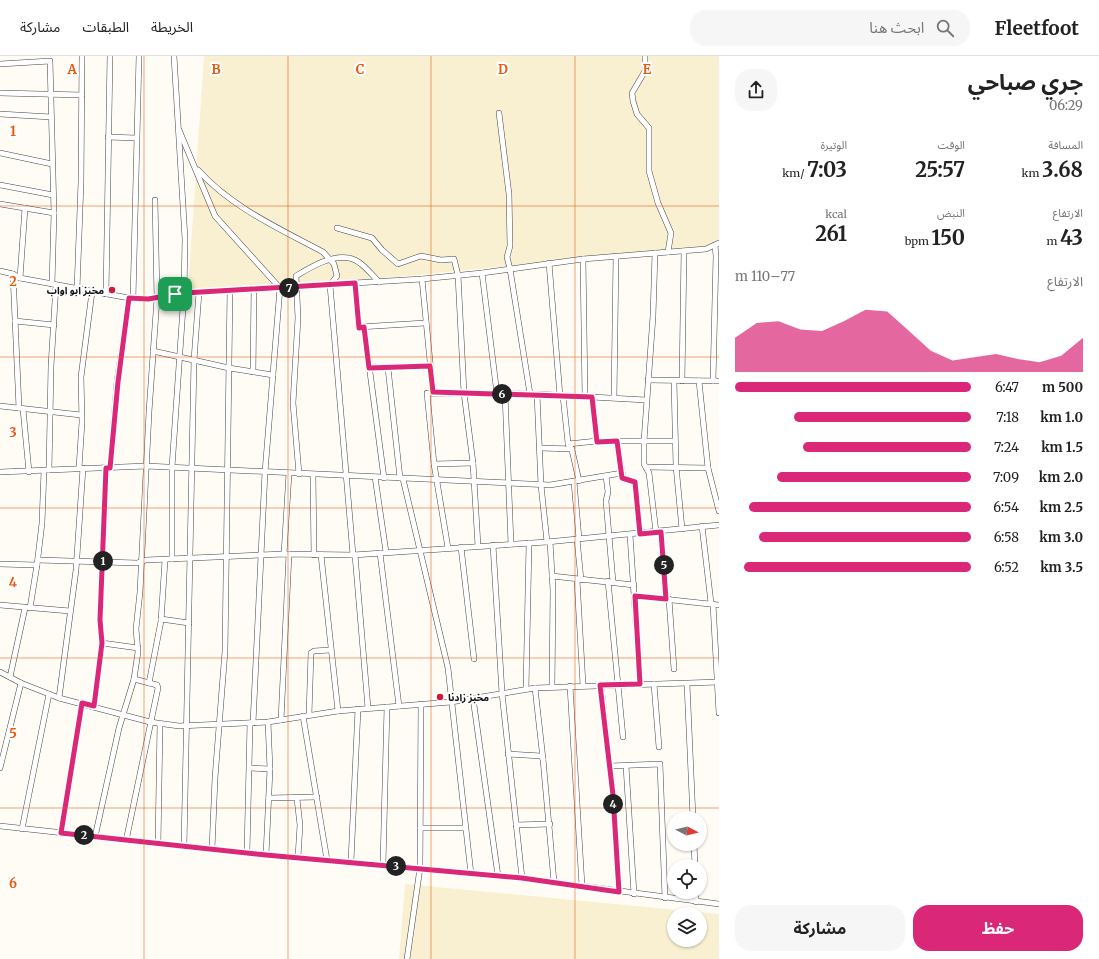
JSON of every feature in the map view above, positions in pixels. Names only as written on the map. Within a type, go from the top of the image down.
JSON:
[{"type":"street","points":[[77,289],[82,56]]},
{"type":"street","points":[[106,294],[110,56]]},
{"type":"street","points":[[94,706],[102,643],[100,620],[108,468],[118,382],[131,299],[139,56]]},
{"type":"street","points":[[172,559],[172,467],[184,293],[185,239],[174,56]]},
{"type":"street","points":[[645,56],[646,71],[632,93],[633,102],[637,114],[649,128],[649,171],[658,203],[671,233],[668,252]]},
{"type":"street","points":[[0,64],[50,61],[54,213],[54,324],[51,366],[51,412],[47,470],[38,563],[10,677]]},
{"type":"street","points":[[0,93],[82,95]]},
{"type":"street","points":[[499,113],[509,194],[510,246],[506,257],[510,269],[530,394]]},
{"type":"street","points":[[0,114],[51,117]]},
{"type":"street","points":[[179,130],[215,216],[280,288],[265,472],[260,556],[247,852]]},
{"type":"street","points":[[108,137],[136,138]]},
{"type":"street","points":[[0,153],[52,164]]},
{"type":"street","points":[[196,168],[208,182],[239,205],[323,252],[334,264],[337,276],[330,285],[345,476],[368,708]]},
{"type":"street","points":[[0,185],[53,195]]},
{"type":"street","points":[[95,837],[123,714],[134,679],[138,648],[136,629],[139,614],[146,466],[157,298],[155,200]]},
{"type":"street","points":[[0,204],[54,213]]},
{"type":"street","points":[[20,278],[25,208]]},
{"type":"street","points":[[337,228],[372,238],[382,250],[398,264],[421,256],[441,260],[454,260],[458,275],[464,393],[473,463],[478,546]]},
{"type":"street","points":[[0,271],[13,274],[20,278],[131,299],[157,298],[184,293],[254,288],[280,288],[422,279],[482,273],[583,259],[706,249],[717,244],[716,381],[648,380]]},
{"type":"street","points":[[682,381],[684,251]]},
{"type":"street","points":[[655,253],[653,316],[646,400],[644,461],[649,473],[658,532],[674,669]]},
{"type":"street","points":[[614,398],[616,256]]},
{"type":"street","points":[[299,474],[293,403],[298,318],[298,287],[296,276],[317,263],[350,258],[363,266],[379,282]]},
{"type":"street","points":[[583,259],[585,397]]},
{"type":"street","points":[[549,263],[562,396],[568,444],[572,449],[576,482],[583,685]]},
{"type":"street","points":[[482,273],[497,394]]},
{"type":"street","points":[[13,274],[21,408],[29,472]]},
{"type":"street","points":[[422,279],[425,323],[433,392]]},
{"type":"street","points":[[355,283],[359,328],[425,323]]},
{"type":"street","points":[[253,372],[254,288]]},
{"type":"street","points":[[212,849],[225,651],[230,290]]},
{"type":"street","points":[[59,698],[76,561],[81,468],[81,415],[84,346],[92,292]]},
{"type":"street","points":[[184,846],[194,360],[198,292]]},
{"type":"street","points":[[15,321],[54,324]]},
{"type":"street","points":[[364,327],[384,478]]},
{"type":"street","points":[[153,351],[229,368],[273,375]]},
{"type":"street","points":[[369,368],[430,366]]},
{"type":"street","points":[[388,368],[402,479],[448,668],[471,874]]},
{"type":"street","points":[[674,381],[676,466],[682,529]]},
{"type":"street","points":[[699,381],[708,468],[719,511]]},
{"type":"street","points":[[448,548],[434,464],[426,395],[433,392],[537,394],[646,400]]},
{"type":"street","points":[[506,394],[511,544]]},
{"type":"street","points":[[537,394],[541,448],[541,485],[552,576],[552,687]]},
{"type":"street","points":[[592,397],[597,442]]},
{"type":"street","points":[[0,406],[81,415]]},
{"type":"street","points":[[568,444],[617,441],[675,441]]},
{"type":"street","points":[[617,441],[622,478],[635,482],[640,534]]},
{"type":"street","points":[[541,448],[572,449]]},
{"type":"street","points":[[434,464],[473,463]]},
{"type":"street","points":[[0,472],[146,466],[541,485],[576,482],[622,473]]},
{"type":"street","points":[[646,467],[676,466],[708,468]]},
{"type":"street","points":[[281,720],[289,473]]},
{"type":"street","points":[[313,475],[314,555]]},
{"type":"street","points":[[606,476],[608,492],[606,501],[616,685],[622,737]]},
{"type":"street","points":[[375,477],[399,706]]},
{"type":"street","points":[[0,564],[76,561],[103,563],[142,562],[172,559],[227,558],[286,554],[354,555],[420,549],[549,542],[719,525]]},
{"type":"street","points":[[702,526],[712,603],[719,713]]},
{"type":"street","points":[[630,535],[640,684]]},
{"type":"street","points":[[526,689],[529,543]]},
{"type":"street","points":[[493,545],[502,693],[522,878]]},
{"type":"street","points":[[461,547],[474,659]]},
{"type":"street","points":[[322,555],[330,650],[338,711]]},
{"type":"street","points":[[149,683],[162,619],[165,560]]},
{"type":"street","points":[[552,576],[579,580],[610,581],[634,585]]},
{"type":"street","points":[[635,596],[712,603],[719,605]]},
{"type":"street","points":[[0,605],[70,611]]},
{"type":"street","points":[[162,619],[189,623]]},
{"type":"street","points":[[102,643],[138,648]]},
{"type":"street","points":[[309,715],[311,654],[314,651],[330,650]]},
{"type":"street","points":[[0,672],[21,683],[59,698],[150,722],[186,726],[220,723],[268,722],[338,711],[452,702],[535,688],[583,685],[687,684],[718,682]]},
{"type":"street","points":[[126,840],[158,687],[134,679]]},
{"type":"street","points":[[0,768],[21,683]]},
{"type":"street","points":[[654,684],[659,747]]},
{"type":"street","points":[[687,684],[693,811]]},
{"type":"street","points":[[600,685],[610,766],[619,892]]},
{"type":"street","points":[[570,686],[582,886]]},
{"type":"street","points":[[535,688],[550,824],[554,882]]},
{"type":"street","points":[[22,829],[49,694]]},
{"type":"street","points":[[474,698],[498,876]]},
{"type":"street","points":[[61,833],[82,703]]},
{"type":"street","points":[[407,959],[420,868],[421,704]]},
{"type":"street","points":[[383,864],[387,707]]},
{"type":"street","points":[[351,861],[358,709]]},
{"type":"street","points":[[303,716],[327,860]]},
{"type":"street","points":[[266,855],[270,769],[268,722]]},
{"type":"street","points":[[158,844],[160,724]]},
{"type":"street","points":[[508,754],[541,756],[543,759]]},
{"type":"street","points":[[610,766],[660,764],[665,898]]},
{"type":"street","points":[[626,766],[634,894]]},
{"type":"street","points":[[250,768],[270,769]]},
{"type":"street","points":[[269,798],[297,799],[317,797]]},
{"type":"street","points":[[297,799],[300,825],[298,857]]},
{"type":"street","points":[[516,825],[550,824]]},
{"type":"street","points":[[0,826],[266,855],[351,861],[522,878],[634,894],[719,904]]},
{"type":"street","points":[[420,828],[465,828]]},
{"type":"shaded area","points":[[204,56],[719,56],[719,245],[357,281],[188,290]]},
{"type":"shaded area","points":[[405,884],[667,909],[667,947],[707,947],[707,913],[719,914],[719,959],[399,959]]},
{"type":"place","name":"مخبز ابو اواب","points":[[112,290]]},
{"type":"place","name":"مخبز زادنا","points":[[440,697]]},
{"type":"route","points":[[355,283],[359,328],[364,327],[369,368],[430,366],[433,392],[537,394],[592,397],[597,442],[617,441],[622,478],[635,481],[640,534],[661,532],[666,599],[635,596],[640,684],[600,685],[613,795],[619,892],[522,878],[471,874],[367,862],[266,855],[61,833],[82,703],[94,706],[99,668],[102,643],[100,620],[106,468],[110,468],[118,382],[129,298],[148,299],[175,294],[355,283]]}]
